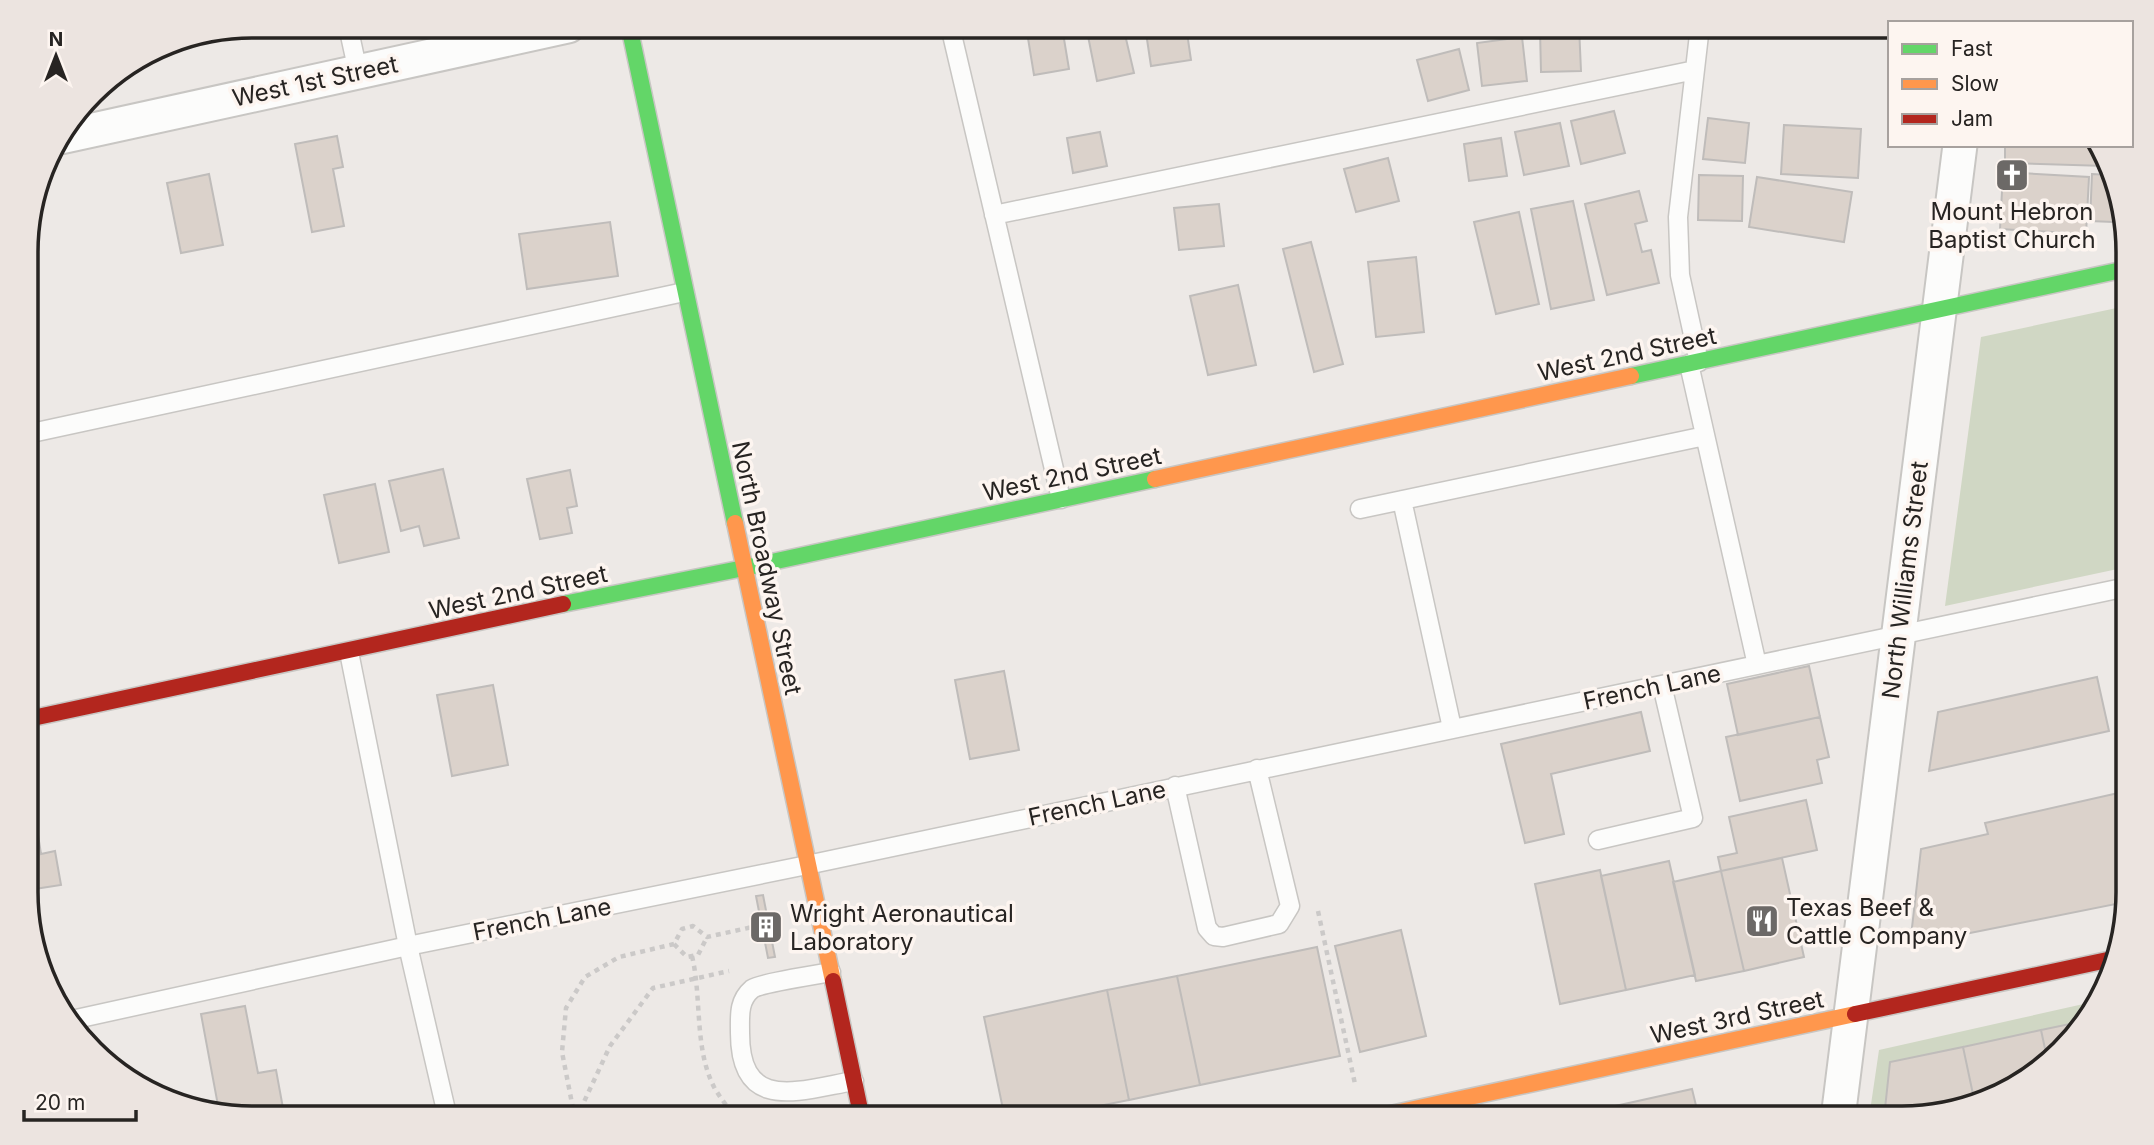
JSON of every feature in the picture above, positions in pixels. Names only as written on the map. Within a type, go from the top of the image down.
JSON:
[{"type":"street","name":"West 1st Street","points":[[73,134],[513,38]]},
{"type":"street","name":"North Broadway Street","points":[[631,38],[859,1106]]},
{"type":"street","name":"North Williams Street","points":[[1839,1106],[1960,147]]},
{"type":"street","name":"West 2nd Street","points":[[38,717],[744,568],[2116,271]]},
{"type":"street","name":"West 3rd Street","points":[[1428,1106],[2104,961]]},
{"type":"lane","points":[[351,38],[358,72]]},
{"type":"lane","points":[[953,38],[1061,499]]},
{"type":"lane","points":[[1699,38],[1678,217],[1680,275],[1705,436],[1757,665]]},
{"type":"lane","points":[[994,215],[1695,70]]},
{"type":"lane","points":[[39,431],[684,292]]},
{"type":"lane","points":[[1360,509],[1705,436]]},
{"type":"lane","points":[[1402,500],[1452,729]]},
{"type":"lane","name":"French Lane","points":[[79,1018],[408,946],[807,865],[2116,589]]},
{"type":"lane","points":[[349,652],[408,946],[445,1106]]},
{"type":"lane","points":[[1598,839],[1693,818],[1662,685]]},
{"type":"lane","points":[[1175,786],[1207,928],[1214,936],[1223,937],[1279,924],[1290,906],[1257,769]]},
{"type":"lane","points":[[831,972],[754,988],[740,1006],[740,1041],[747,1075],[764,1088],[784,1093],[854,1081]]},
{"type":"path","points":[[1316,900],[1357,1091]]},
{"type":"path","points":[[707,937],[766,924]]},
{"type":"path","points":[[572,1106],[562,1052],[566,1008],[585,977],[619,957],[674,944],[682,929],[693,926],[707,937]]},
{"type":"path","points":[[674,944],[687,957],[698,955],[707,937]]},
{"type":"path","points":[[692,956],[697,978],[705,1062],[714,1086],[727,1106]]},
{"type":"path","points":[[581,1106],[610,1046],[653,988],[733,970]]},
{"type":"green space","points":[[2116,308],[2116,569],[1945,606],[1981,337]]},
{"type":"green space","points":[[2084,1004],[2062,1034],[2021,1071],[1971,1095],[1944,1102],[1916,1106],[1871,1106],[1879,1050]]},
{"type":"building","points":[[1028,38],[1064,38],[1069,69],[1034,75]]},
{"type":"building","points":[[1088,38],[1126,38],[1134,73],[1097,81]]},
{"type":"building","points":[[1147,38],[1188,38],[1191,60],[1151,66]]},
{"type":"building","points":[[1522,38],[1527,81],[1482,86],[1477,43]]},
{"type":"building","points":[[1540,38],[1580,38],[1581,71],[1541,72]]},
{"type":"building","points":[[1459,49],[1469,90],[1428,101],[1417,60]]},
{"type":"building","points":[[1614,111],[1625,153],[1581,164],[1571,121]]},
{"type":"building","points":[[1708,118],[1749,123],[1745,163],[1703,159]]},
{"type":"building","points":[[1560,123],[1569,166],[1524,175],[1515,132]]},
{"type":"building","points":[[1784,125],[1861,129],[1858,178],[1781,174]]},
{"type":"building","points":[[1100,132],[1107,166],[1073,173],[1067,138]]},
{"type":"building","points":[[337,136],[343,167],[333,169],[344,226],[312,232],[295,144]]},
{"type":"building","points":[[1501,138],[1507,176],[1469,181],[1464,144]]},
{"type":"building","points":[[2005,147],[2088,147],[2097,166],[2005,163]]},
{"type":"building","points":[[1388,158],[1399,201],[1356,212],[1344,169]]},
{"type":"building","points":[[2003,172],[2089,177],[2086,234],[2000,229]]},
{"type":"building","points":[[209,174],[223,245],[181,253],[167,183]]},
{"type":"building","points":[[2092,174],[2101,175],[2113,222],[2090,221]]},
{"type":"building","points":[[1699,175],[1743,176],[1742,221],[1698,220]]},
{"type":"building","points":[[1757,177],[1852,192],[1844,242],[1749,227]]},
{"type":"building","points":[[1639,191],[1647,221],[1635,224],[1642,252],[1651,250],[1659,283],[1607,295],[1585,204]]},
{"type":"building","points":[[1573,201],[1594,300],[1551,309],[1531,209]]},
{"type":"building","points":[[1219,204],[1224,246],[1179,250],[1174,208]]},
{"type":"building","points":[[1519,212],[1539,304],[1496,314],[1474,222]]},
{"type":"building","points":[[610,222],[618,276],[527,289],[519,234]]},
{"type":"building","points":[[1311,242],[1343,364],[1314,372],[1283,249]]},
{"type":"building","points":[[1416,257],[1424,332],[1376,337],[1368,262]]},
{"type":"building","points":[[1238,285],[1256,365],[1208,375],[1190,296]]},
{"type":"building","points":[[443,469],[459,538],[424,546],[419,526],[401,531],[389,481]]},
{"type":"building","points":[[570,470],[577,506],[567,508],[572,533],[540,539],[527,479]]},
{"type":"building","points":[[375,484],[389,552],[339,563],[324,495]]},
{"type":"building","points":[[1809,666],[1820,717],[1738,735],[1727,684]]},
{"type":"building","points":[[1004,671],[1019,750],[970,759],[955,680]]},
{"type":"building","points":[[2097,677],[2109,731],[1929,771],[1938,712]]},
{"type":"building","points":[[493,685],[508,765],[452,776],[437,695]]},
{"type":"building","points":[[1641,712],[1650,751],[1551,774],[1564,834],[1525,843],[1501,744]]},
{"type":"building","points":[[1820,717],[1829,757],[1817,760],[1822,783],[1740,801],[1726,737]]},
{"type":"building","points":[[2116,793],[2115,904],[1910,945],[1921,849],[1988,834],[1985,823]]},
{"type":"building","points":[[1806,800],[1817,850],[1721,871],[1718,857],[1737,853],[1729,817]]},
{"type":"building","points":[[38,835],[41,854],[55,851],[61,885],[38,888]]},
{"type":"building","points":[[1782,858],[1804,957],[1744,971],[1721,871]]},
{"type":"building","points":[[1669,861],[1695,975],[1626,990],[1601,876]]},
{"type":"building","points":[[1600,870],[1626,990],[1560,1004],[1535,884]]},
{"type":"building","points":[[1721,871],[1744,971],[1696,981],[1673,882]]},
{"type":"building","name":"Wright Aeronautical Laboratory","points":[[763,895],[775,957],[768,958],[756,896]]},
{"type":"building","points":[[1401,930],[1426,1036],[1360,1052],[1335,946]]},
{"type":"building","points":[[1317,947],[1340,1056],[1200,1085],[1177,976]]},
{"type":"building","points":[[1177,976],[1200,1085],[1129,1100],[1107,990]]},
{"type":"building","points":[[1107,990],[1129,1100],[1099,1106],[1002,1106],[984,1017]]},
{"type":"building","points":[[245,1006],[258,1073],[276,1070],[283,1106],[218,1104],[201,1014]]},
{"type":"building","points":[[2070,1024],[2045,1051],[2041,1030]]},
{"type":"building","points":[[2041,1030],[2045,1051],[2021,1071],[1973,1094],[1963,1047]]},
{"type":"building","points":[[1963,1047],[1973,1094],[1916,1106],[1885,1106],[1890,1062]]},
{"type":"building","points":[[1692,1089],[1696,1106],[1615,1106]]},
{"type":"traffic: fast","points":[[632,38],[735,523]]},
{"type":"traffic: fast","points":[[1631,376],[2116,271]]},
{"type":"traffic: fast","points":[[563,604],[744,568],[1155,479]]},
{"type":"traffic: slow","points":[[1155,479],[1631,376]]},
{"type":"traffic: slow","points":[[735,523],[833,981]]},
{"type":"traffic: slow","points":[[1428,1106],[1855,1014]]},
{"type":"traffic: jam","points":[[38,717],[563,604]]},
{"type":"traffic: jam","points":[[1855,1014],[2104,961]]},
{"type":"traffic: jam","points":[[833,981],[859,1106]]},
{"type":"place","name":"Mount Hebron Baptist Church","points":[[2012,175]]},
{"type":"place","name":"Texas Beef & Cattle Company","points":[[1762,921]]},
{"type":"place","name":"Wright Aeronautical Laboratory","points":[[766,927]]}]
